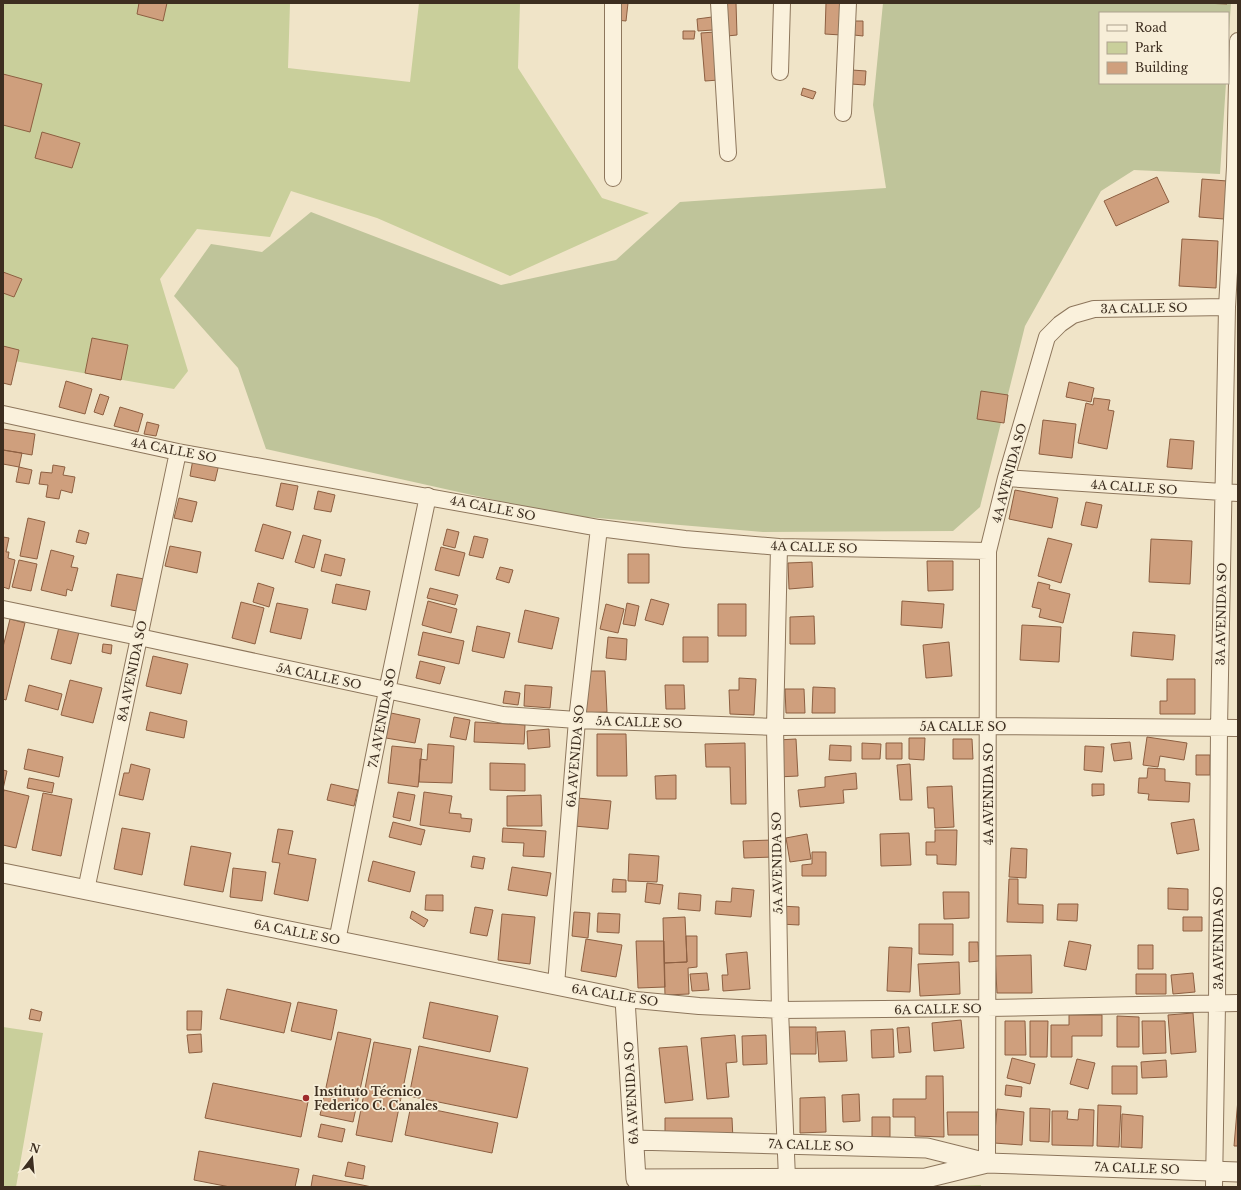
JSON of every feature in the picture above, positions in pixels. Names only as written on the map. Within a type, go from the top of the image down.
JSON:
[{"type":"street","points":[[613,3],[613,178]]},
{"type":"street","points":[[719,3],[728,153]]},
{"type":"street","points":[[780,72],[782,3]]},
{"type":"street","points":[[842,113],[848,3]]},
{"type":"street","name":"3A AVENIDA SO","points":[[1214,1179],[1217,1004],[1218,728],[1231,493],[1230,314],[1236,167],[1238,41]]},
{"type":"street","name":"3A CALLE SO","points":[[1047,337],[1060,324],[1073,315],[1094,309],[1230,314]]},
{"type":"street","name":"4A AVENIDA SO","points":[[987,1163],[988,552],[1006,478],[1047,337]]},
{"type":"street","name":"4A CALLE SO","points":[[3,414],[178,452],[599,528],[685,539],[779,547],[988,552]]},
{"type":"street","name":"8A AVENIDA SO","points":[[86,890],[178,452]]},
{"type":"street","name":"4A CALLE SO","points":[[1006,478],[1231,493]]},
{"type":"street","name":"7A AVENIDA SO","points":[[337,941],[428,496]]},
{"type":"street","name":"6A AVENIDA SO","points":[[556,985],[578,720],[599,528]]},
{"type":"street","name":"5A AVENIDA SO","points":[[779,547],[775,727],[780,1010],[787,1178]]},
{"type":"street","name":"5A CALLE SO","points":[[3,609],[503,715],[578,720],[775,727],[988,726],[1238,728]]},
{"type":"street","name":"6A CALLE SO","points":[[3,873],[625,999],[699,1006],[780,1010],[1238,1003]]},
{"type":"street","name":"6A AVENIDA SO","points":[[625,999],[636,1183]]},
{"type":"street","name":"7A CALLE SO","points":[[634,1140],[927,1148],[987,1163],[1214,1179],[1238,1172]]},
{"type":"street","name":"7A CALLE SO","points":[[636,1183],[787,1178],[926,1178],[987,1163]]},
{"type":"green space","points":[[3,3],[290,3],[288,68],[410,82],[419,3],[520,3],[518,68],[602,198],[649,213],[510,276],[377,218],[291,191],[270,237],[197,229],[160,279],[188,371],[174,389],[3,359]]},
{"type":"green space","points":[[883,3],[1231,3],[1229,32],[1229,12],[1099,12],[1099,84],[1226,84],[1220,174],[1134,170],[1101,191],[1025,326],[980,507],[953,531],[763,532],[562,515],[266,449],[238,368],[174,296],[211,244],[262,252],[311,212],[501,285],[616,260],[680,202],[886,188],[873,105]]},
{"type":"green space","points":[[3,1027],[43,1033],[16,1187],[3,1187]]},
{"type":"green space","points":[[981,1185],[981,1187],[921,1187]]},
{"type":"building","points":[[139,3],[167,3],[163,21],[137,14]]},
{"type":"building","points":[[618,3],[628,3],[626,21],[616,20]]},
{"type":"building","points":[[726,3],[736,3],[737,35],[727,36]]},
{"type":"building","points":[[826,3],[842,3],[841,35],[825,34]]},
{"type":"building","points":[[1203,3],[1227,3],[1227,4]]},
{"type":"building","points":[[712,17],[713,30],[698,31],[697,19]]},
{"type":"building","points":[[855,21],[863,21],[863,36],[854,35]]},
{"type":"building","points":[[683,31],[695,31],[694,39],[683,39]]},
{"type":"building","points":[[715,32],[719,80],[705,81],[701,33]]},
{"type":"building","points":[[852,70],[866,71],[865,85],[851,84]]},
{"type":"building","points":[[3,74],[42,84],[30,132],[3,125]]},
{"type":"building","points":[[803,88],[816,92],[813,99],[801,95]]},
{"type":"building","points":[[42,132],[80,143],[72,168],[35,158]]},
{"type":"building","points":[[1157,177],[1169,202],[1116,226],[1104,201]]},
{"type":"building","points":[[1202,179],[1227,181],[1224,219],[1199,217]]},
{"type":"building","points":[[1182,239],[1218,241],[1216,288],[1179,286]]},
{"type":"building","points":[[3,272],[22,279],[14,297],[3,293]]},
{"type":"building","points":[[92,338],[128,345],[121,380],[85,373]]},
{"type":"building","points":[[3,346],[19,350],[11,385],[3,383]]},
{"type":"building","points":[[66,381],[92,389],[85,414],[59,407]]},
{"type":"building","points":[[1069,382],[1094,388],[1091,402],[1066,397]]},
{"type":"building","points":[[981,391],[1008,395],[1004,423],[977,419]]},
{"type":"building","points":[[100,394],[109,397],[103,415],[94,412]]},
{"type":"building","points":[[1094,398],[1110,400],[1108,410],[1114,411],[1107,449],[1078,443],[1086,403],[1093,405]]},
{"type":"building","points":[[120,407],[143,414],[138,432],[114,426]]},
{"type":"building","points":[[1043,420],[1076,424],[1072,458],[1039,454]]},
{"type":"building","points":[[147,422],[159,425],[156,436],[144,434]]},
{"type":"building","points":[[3,429],[35,434],[32,455],[3,450]]},
{"type":"building","points":[[1170,439],[1194,441],[1192,469],[1167,467]]},
{"type":"building","points":[[3,450],[22,453],[19,467],[3,464]]},
{"type":"building","points":[[193,459],[219,464],[215,481],[190,476]]},
{"type":"building","points":[[53,465],[65,467],[63,475],[75,477],[72,493],[61,490],[59,499],[46,497],[48,485],[39,484],[41,472],[52,473]]},
{"type":"building","points":[[19,467],[32,470],[29,484],[16,482]]},
{"type":"building","points":[[281,483],[298,486],[293,510],[276,506]]},
{"type":"building","points":[[1015,490],[1058,498],[1052,528],[1009,519]]},
{"type":"building","points":[[318,491],[335,495],[331,512],[314,509]]},
{"type":"building","points":[[179,498],[197,502],[192,522],[174,518]]},
{"type":"building","points":[[1086,502],[1102,505],[1097,528],[1081,525]]},
{"type":"building","points":[[28,518],[45,522],[37,559],[20,556]]},
{"type":"building","points":[[263,524],[291,532],[283,559],[255,551]]},
{"type":"building","points":[[447,529],[459,532],[455,548],[443,545]]},
{"type":"building","points":[[79,530],[89,533],[86,544],[76,542]]},
{"type":"building","points":[[303,535],[321,540],[314,568],[295,562]]},
{"type":"building","points":[[474,536],[488,539],[483,558],[469,555]]},
{"type":"building","points":[[3,537],[9,538],[6,552],[9,552],[8,558],[15,560],[9,589],[3,587]]},
{"type":"building","points":[[1048,538],[1072,544],[1061,583],[1038,576]]},
{"type":"building","points":[[1151,539],[1192,541],[1190,584],[1149,582]]},
{"type":"building","points":[[170,546],[201,552],[197,573],[165,566]]},
{"type":"building","points":[[441,547],[465,553],[459,576],[435,570]]},
{"type":"building","points":[[51,550],[74,556],[71,567],[78,568],[72,591],[67,589],[66,596],[41,590]]},
{"type":"building","points":[[325,554],[345,559],[341,576],[321,571]]},
{"type":"building","points":[[628,554],[649,554],[649,583],[628,583]]},
{"type":"building","points":[[19,560],[37,564],[31,591],[12,587]]},
{"type":"building","points":[[927,561],[953,561],[953,590],[928,591]]},
{"type":"building","points":[[812,562],[813,587],[789,589],[788,563]]},
{"type":"building","points":[[500,567],[513,570],[509,583],[496,579]]},
{"type":"building","points":[[117,574],[144,579],[137,611],[111,606]]},
{"type":"building","points":[[1038,582],[1050,585],[1049,589],[1070,594],[1063,623],[1039,617],[1041,609],[1032,607]]},
{"type":"building","points":[[258,583],[274,588],[269,607],[253,602]]},
{"type":"building","points":[[336,584],[370,591],[366,610],[332,603]]},
{"type":"building","points":[[430,588],[458,595],[455,605],[427,598]]},
{"type":"building","points":[[651,599],[669,604],[663,625],[645,620]]},
{"type":"building","points":[[428,601],[457,609],[451,633],[422,625]]},
{"type":"building","points":[[902,601],[944,604],[942,628],[901,625]]},
{"type":"building","points":[[241,602],[264,608],[255,644],[232,638]]},
{"type":"building","points":[[277,603],[308,609],[301,639],[270,632]]},
{"type":"building","points":[[627,603],[639,606],[635,626],[623,624]]},
{"type":"building","points":[[606,604],[624,609],[618,633],[600,629]]},
{"type":"building","points":[[718,604],[746,604],[746,636],[718,636]]},
{"type":"building","points":[[525,610],[559,618],[552,649],[518,642]]},
{"type":"building","points":[[814,616],[815,644],[790,644],[790,617]]},
{"type":"building","points":[[10,619],[25,623],[6,700],[3,699],[3,647]]},
{"type":"building","points":[[1022,625],[1061,627],[1059,662],[1020,660]]},
{"type":"building","points":[[477,626],[510,633],[504,658],[472,651]]},
{"type":"building","points":[[59,627],[79,632],[71,664],[51,659]]},
{"type":"building","points":[[423,632],[464,641],[459,664],[418,655]]},
{"type":"building","points":[[1133,632],[1175,635],[1173,660],[1131,656]]},
{"type":"building","points":[[608,637],[627,639],[626,660],[606,658]]},
{"type":"building","points":[[683,637],[708,637],[708,662],[683,662]]},
{"type":"building","points":[[949,642],[952,676],[926,678],[923,645]]},
{"type":"building","points":[[103,644],[112,645],[111,654],[102,652]]},
{"type":"building","points":[[153,656],[188,664],[181,694],[146,686]]},
{"type":"building","points":[[420,661],[445,667],[440,684],[416,678]]},
{"type":"building","points":[[581,671],[605,671],[607,712],[582,713]]},
{"type":"building","points":[[739,678],[756,679],[754,715],[730,714],[729,690],[739,690]]},
{"type":"building","points":[[1167,679],[1195,679],[1195,714],[1160,714],[1160,701],[1167,701]]},
{"type":"building","points":[[70,680],[102,688],[93,723],[61,715]]},
{"type":"building","points":[[29,685],[62,694],[58,710],[25,701]]},
{"type":"building","points":[[525,685],[552,687],[550,708],[524,706]]},
{"type":"building","points":[[665,685],[684,685],[685,709],[666,709]]},
{"type":"building","points":[[813,687],[835,688],[835,713],[812,713]]},
{"type":"building","points":[[785,689],[804,689],[805,713],[786,713]]},
{"type":"building","points":[[505,691],[520,693],[518,705],[503,703]]},
{"type":"building","points":[[150,712],[187,721],[184,738],[146,730]]},
{"type":"building","points":[[391,713],[420,719],[415,743],[386,738]]},
{"type":"building","points":[[454,717],[470,720],[466,740],[450,737]]},
{"type":"building","points":[[475,722],[525,725],[524,744],[474,742]]},
{"type":"building","points":[[549,729],[550,747],[528,749],[527,731]]},
{"type":"building","points":[[597,734],[626,734],[627,776],[597,776]]},
{"type":"building","points":[[1147,737],[1187,743],[1184,760],[1160,756],[1158,767],[1143,765]]},
{"type":"building","points":[[909,738],[925,738],[924,760],[909,759]]},
{"type":"building","points":[[796,739],[798,776],[777,777],[777,740]]},
{"type":"building","points":[[953,739],[972,739],[973,759],[953,759]]},
{"type":"building","points":[[1130,742],[1132,759],[1114,761],[1111,744]]},
{"type":"building","points":[[745,743],[746,804],[731,804],[730,767],[706,767],[705,744]]},
{"type":"building","points":[[862,743],[881,744],[880,759],[862,759]]},
{"type":"building","points":[[886,743],[902,743],[902,759],[886,759]]},
{"type":"building","points":[[428,744],[454,746],[452,783],[419,782],[420,759],[427,760]]},
{"type":"building","points":[[830,745],[851,746],[851,761],[829,760]]},
{"type":"building","points":[[392,746],[422,749],[418,787],[388,783]]},
{"type":"building","points":[[1085,746],[1104,747],[1102,772],[1084,770]]},
{"type":"building","points":[[28,749],[63,757],[59,777],[24,769]]},
{"type":"building","points":[[1196,755],[1210,755],[1210,775],[1196,775]]},
{"type":"building","points":[[490,763],[525,764],[525,791],[490,790]]},
{"type":"building","points":[[131,764],[150,769],[143,800],[119,795],[124,773],[129,773]]},
{"type":"building","points":[[910,764],[912,800],[900,800],[897,765]]},
{"type":"building","points":[[1148,768],[1165,769],[1165,781],[1190,783],[1189,802],[1148,800],[1149,794],[1138,793],[1139,778],[1147,778]]},
{"type":"building","points":[[3,770],[7,771],[3,789]]},
{"type":"building","points":[[856,773],[857,789],[843,790],[844,803],[800,807],[798,790],[825,787],[825,777]]},
{"type":"building","points":[[676,775],[676,799],[656,799],[655,776]]},
{"type":"building","points":[[29,778],[54,783],[52,793],[27,788]]},
{"type":"building","points":[[331,784],[358,790],[354,806],[327,800]]},
{"type":"building","points":[[1092,784],[1104,784],[1104,795],[1092,796]]},
{"type":"building","points":[[952,786],[954,827],[935,828],[934,808],[928,808],[927,787]]},
{"type":"building","points":[[4,790],[29,796],[16,848],[3,845]]},
{"type":"building","points":[[398,792],[415,795],[410,821],[393,817]]},
{"type":"building","points":[[424,792],[452,796],[449,813],[461,814],[461,818],[472,819],[470,832],[420,825]]},
{"type":"building","points":[[43,793],[72,799],[61,856],[32,850]]},
{"type":"building","points":[[541,795],[542,826],[507,826],[507,796]]},
{"type":"building","points":[[577,798],[611,801],[608,829],[574,826]]},
{"type":"building","points":[[1194,819],[1199,850],[1177,854],[1171,823]]},
{"type":"building","points":[[393,822],[425,830],[421,845],[389,837]]},
{"type":"building","points":[[122,828],[150,833],[142,875],[114,869]]},
{"type":"building","points":[[503,828],[546,831],[544,857],[523,856],[524,843],[502,842]]},
{"type":"building","points":[[278,829],[293,831],[288,854],[316,859],[308,901],[274,894],[280,863],[272,862]]},
{"type":"building","points":[[935,830],[957,830],[956,865],[937,864],[937,855],[926,855],[926,842],[935,842]]},
{"type":"building","points":[[909,833],[911,865],[881,866],[880,834]]},
{"type":"building","points":[[807,834],[811,859],[790,862],[786,838]]},
{"type":"building","points":[[772,840],[773,857],[744,858],[743,841]]},
{"type":"building","points":[[191,846],[231,853],[223,892],[184,885]]},
{"type":"building","points":[[1011,848],[1027,849],[1026,878],[1009,877]]},
{"type":"building","points":[[812,852],[826,852],[826,876],[802,876],[802,865],[812,864]]},
{"type":"building","points":[[629,854],[659,856],[657,882],[628,881]]},
{"type":"building","points":[[473,856],[485,858],[483,869],[471,867]]},
{"type":"building","points":[[373,861],[415,872],[410,892],[368,881]]},
{"type":"building","points":[[512,867],[551,873],[547,896],[508,890]]},
{"type":"building","points":[[233,868],[266,872],[262,901],[230,897]]},
{"type":"building","points":[[613,879],[626,880],[626,892],[612,892]]},
{"type":"building","points":[[1009,879],[1018,879],[1018,904],[1043,905],[1043,923],[1007,922]]},
{"type":"building","points":[[647,883],[663,885],[660,904],[645,902]]},
{"type":"building","points":[[732,888],[754,890],[751,917],[715,914],[716,901],[731,902]]},
{"type":"building","points":[[1168,888],[1188,889],[1188,910],[1168,909]]},
{"type":"building","points":[[943,892],[969,892],[969,918],[944,919]]},
{"type":"building","points":[[679,893],[701,895],[700,911],[678,909]]},
{"type":"building","points":[[426,895],[443,895],[443,911],[425,910]]},
{"type":"building","points":[[1058,904],[1078,904],[1077,921],[1057,920]]},
{"type":"building","points":[[780,906],[799,907],[799,925],[780,924]]},
{"type":"building","points":[[475,907],[493,910],[487,936],[470,933]]},
{"type":"building","points":[[412,911],[428,920],[424,927],[410,918]]},
{"type":"building","points":[[574,912],[590,913],[588,938],[572,936]]},
{"type":"building","points":[[598,913],[620,914],[619,933],[597,932]]},
{"type":"building","points":[[502,914],[535,917],[530,964],[498,960]]},
{"type":"building","points":[[685,917],[687,962],[664,963],[663,918]]},
{"type":"building","points":[[1183,917],[1202,917],[1202,931],[1183,931]]},
{"type":"building","points":[[919,924],[953,924],[953,955],[919,954]]},
{"type":"building","points":[[686,936],[697,936],[697,967],[688,968],[689,994],[665,995],[664,963],[687,962]]},
{"type":"building","points":[[586,939],[622,945],[616,977],[581,971]]},
{"type":"building","points":[[636,941],[664,941],[665,987],[638,988]]},
{"type":"building","points":[[1069,941],[1091,945],[1086,970],[1064,966]]},
{"type":"building","points":[[969,942],[978,942],[979,961],[969,962]]},
{"type":"building","points":[[1138,945],[1153,945],[1153,969],[1138,969]]},
{"type":"building","points":[[889,947],[912,948],[910,992],[887,991]]},
{"type":"building","points":[[747,952],[750,989],[723,991],[722,975],[728,975],[726,954]]},
{"type":"building","points":[[1031,955],[1032,993],[997,993],[995,956]]},
{"type":"building","points":[[959,962],[960,994],[920,996],[918,964]]},
{"type":"building","points":[[707,973],[709,990],[692,991],[690,974]]},
{"type":"building","points":[[1193,973],[1195,992],[1173,994],[1171,975]]},
{"type":"building","points":[[1136,974],[1166,974],[1166,994],[1136,994]]},
{"type":"building","points":[[227,989],[291,1003],[284,1033],[220,1019]]},
{"type":"building","points":[[298,1002],[337,1010],[331,1040],[291,1031]]},
{"type":"building","points":[[430,1002],[498,1016],[490,1052],[423,1038]]},
{"type":"building","points":[[31,1009],[42,1012],[40,1021],[29,1019]]},
{"type":"building","points":[[187,1011],[202,1011],[201,1030],[187,1030]]},
{"type":"building","points":[[1193,1013],[1196,1052],[1171,1054],[1168,1015]]},
{"type":"building","points":[[1069,1015],[1102,1015],[1102,1036],[1072,1036],[1072,1057],[1051,1057],[1051,1025],[1069,1025]]},
{"type":"building","points":[[1117,1016],[1139,1017],[1139,1047],[1117,1047]]},
{"type":"building","points":[[961,1020],[964,1048],[934,1051],[932,1023]]},
{"type":"building","points":[[1005,1021],[1025,1021],[1026,1055],[1005,1055]]},
{"type":"building","points":[[1030,1021],[1048,1021],[1047,1057],[1030,1057]]},
{"type":"building","points":[[1142,1021],[1165,1021],[1166,1053],[1143,1054]]},
{"type":"building","points":[[787,1027],[816,1027],[816,1054],[788,1054]]},
{"type":"building","points":[[909,1027],[911,1052],[899,1053],[897,1028]]},
{"type":"building","points":[[893,1029],[894,1057],[872,1058],[871,1030]]},
{"type":"building","points":[[845,1031],[847,1061],[819,1062],[817,1032]]},
{"type":"building","points":[[338,1032],[371,1039],[353,1122],[320,1115]]},
{"type":"building","points":[[201,1034],[202,1052],[189,1053],[187,1035]]},
{"type":"building","points":[[735,1035],[737,1062],[726,1063],[729,1097],[707,1099],[701,1038]]},
{"type":"building","points":[[766,1035],[767,1064],[743,1065],[742,1036]]},
{"type":"building","points":[[374,1042],[411,1049],[392,1142],[356,1135]]},
{"type":"building","points":[[419,1046],[528,1068],[517,1118],[409,1096]]},
{"type":"building","points":[[687,1046],[693,1100],[665,1103],[659,1048]]},
{"type":"building","points":[[1012,1058],[1035,1064],[1030,1084],[1007,1078]]},
{"type":"building","points":[[1077,1059],[1095,1063],[1088,1089],[1070,1084]]},
{"type":"building","points":[[1166,1060],[1167,1077],[1142,1078],[1141,1062]]},
{"type":"building","points":[[1112,1066],[1137,1066],[1137,1094],[1112,1094]]},
{"type":"building","points":[[926,1076],[943,1076],[944,1137],[915,1136],[915,1117],[893,1117],[893,1099],[926,1099]]},
{"type":"building","points":[[213,1083],[308,1102],[301,1137],[205,1118]]},
{"type":"building","points":[[1006,1085],[1022,1087],[1021,1097],[1005,1095]]},
{"type":"building","points":[[859,1094],[860,1121],[843,1122],[842,1095]]},
{"type":"building","points":[[825,1097],[826,1132],[800,1133],[800,1098]]},
{"type":"building","points":[[1238,1099],[1238,1146],[1234,1146]]},
{"type":"building","points":[[411,1105],[498,1123],[492,1153],[405,1135]]},
{"type":"building","points":[[1098,1105],[1121,1106],[1119,1147],[1097,1146]]},
{"type":"building","points":[[1030,1108],[1050,1109],[1049,1142],[1030,1141]]},
{"type":"building","points":[[997,1109],[1024,1112],[1022,1145],[994,1143]]},
{"type":"building","points":[[1079,1109],[1094,1110],[1093,1146],[1052,1145],[1052,1111],[1068,1111],[1067,1119],[1078,1120]]},
{"type":"building","points":[[947,1112],[979,1112],[979,1135],[948,1135]]},
{"type":"building","points":[[1122,1114],[1143,1116],[1142,1148],[1121,1147]]},
{"type":"building","points":[[872,1117],[890,1117],[890,1137],[872,1137]]},
{"type":"building","points":[[665,1118],[732,1118],[733,1140],[665,1140]]},
{"type":"building","points":[[321,1124],[345,1129],[342,1142],[318,1137]]},
{"type":"building","points":[[199,1151],[299,1169],[295,1187],[230,1187],[194,1180]]},
{"type":"building","points":[[348,1162],[365,1166],[363,1179],[345,1176]]},
{"type":"building","points":[[313,1175],[372,1187],[311,1187]]},
{"type":"place","name":"Instituto Técnico Federico C. Canales","points":[[306,1098]]}]
